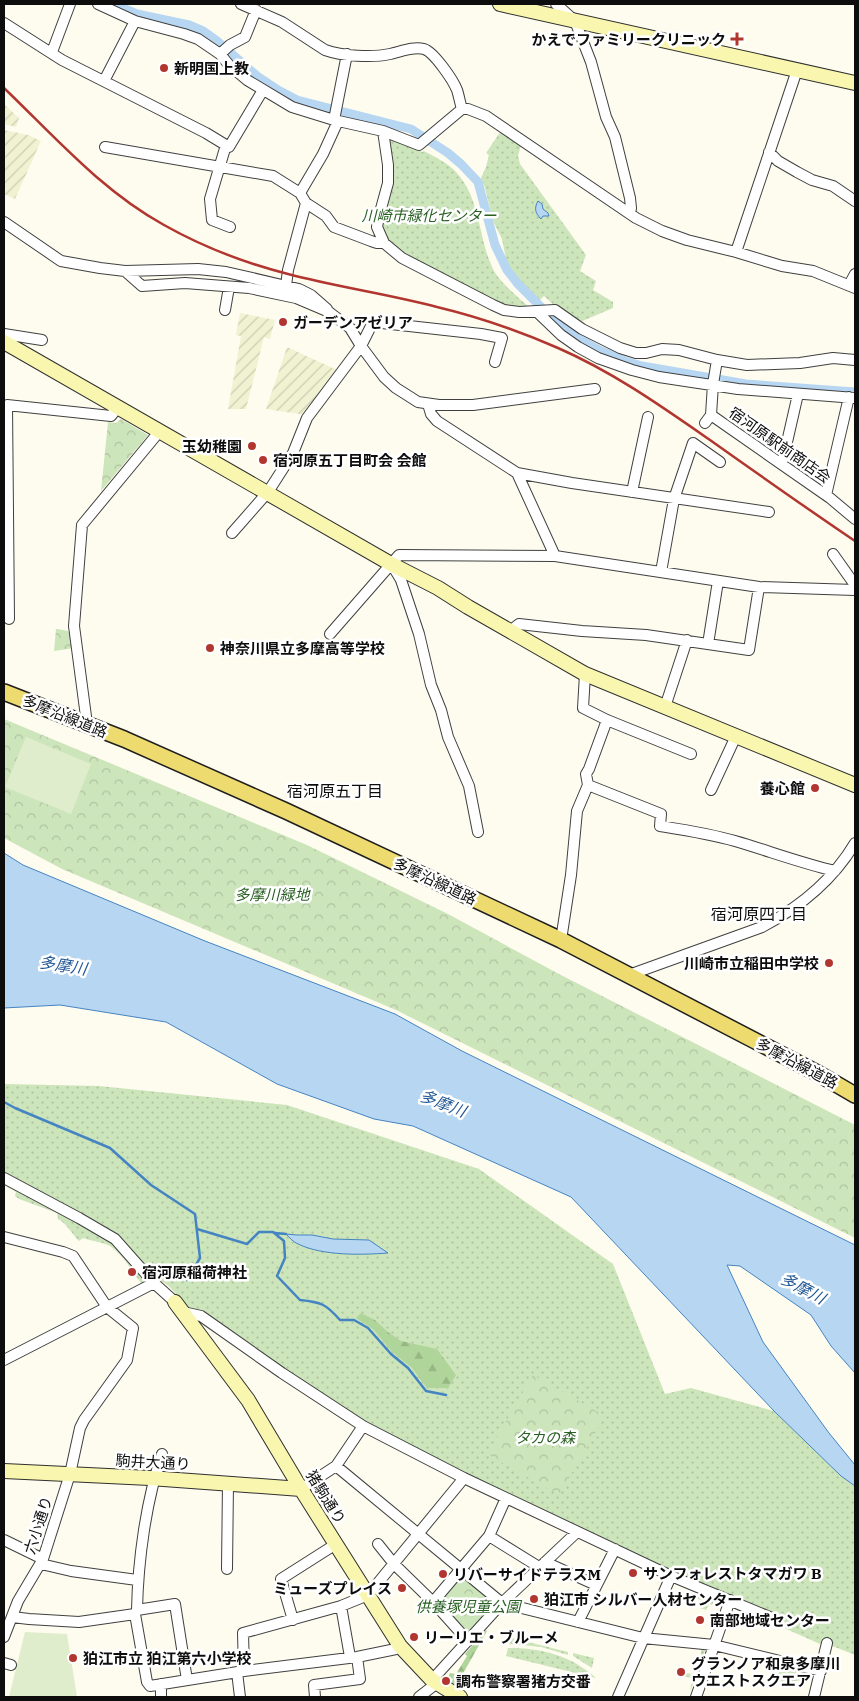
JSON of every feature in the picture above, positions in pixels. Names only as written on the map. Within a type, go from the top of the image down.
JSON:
[{"type":"main road","name":"多摩沿線道路","points":[[4,692],[87,724],[286,811],[561,940],[855,1094]]},
{"type":"street","points":[[52,52],[70,4]]},
{"type":"street","points":[[98,4],[135,21],[184,34],[224,51],[237,72],[292,107],[382,131],[419,145],[462,109]]},
{"type":"street","points":[[241,4],[282,22],[325,50],[333,53],[375,56],[415,48],[425,49],[438,62],[457,90],[462,109]]},
{"type":"street","points":[[500,4],[855,83]]},
{"type":"street","points":[[556,4],[575,21],[591,62],[606,117],[615,136],[630,198],[630,213]]},
{"type":"street","points":[[224,51],[245,37],[256,10]]},
{"type":"street","points":[[104,81],[135,21]]},
{"type":"street","points":[[4,23],[62,60],[206,132],[229,147],[263,90]]},
{"type":"street","points":[[300,193],[323,154],[335,117],[347,54]]},
{"type":"street","points":[[736,252],[797,70]]},
{"type":"street","points":[[462,109],[476,112],[489,118],[630,213],[662,231],[687,240],[782,266],[813,271],[852,286],[855,274]]},
{"type":"street","points":[[382,131],[388,165],[388,183],[378,216],[377,228],[384,243],[402,258],[493,305],[504,310],[519,312],[554,310],[582,329],[620,348],[636,353],[646,353],[662,349],[678,350],[717,363],[747,365],[800,363],[833,358],[855,360]]},
{"type":"street","points":[[226,145],[210,199],[212,220],[230,227]]},
{"type":"street","points":[[105,147],[273,176],[300,193],[306,203],[326,216],[334,227],[371,241],[384,243]]},
{"type":"street","points":[[769,152],[778,161],[797,172],[812,180],[833,186],[855,200]]},
{"type":"street","points":[[286,286],[288,270],[306,203]]},
{"type":"street","points":[[4,222],[61,261],[125,271],[198,269],[226,272],[286,286],[311,295],[323,304],[329,312]]},
{"type":"street","points":[[125,271],[142,286],[185,283],[249,288],[296,298],[329,312],[350,328],[384,377],[396,388],[418,402],[473,405],[596,390]]},
{"type":"street","points":[[225,310],[229,286]]},
{"type":"street","points":[[537,311],[561,334],[598,358],[632,370],[738,389],[852,398],[826,495]]},
{"type":"street","points":[[232,533],[268,492],[292,453],[307,418],[361,346],[374,322],[502,338],[495,362]]},
{"type":"street","points":[[4,334],[42,340]]},
{"type":"street","points":[[4,342],[391,564],[438,588],[585,674],[855,786]]},
{"type":"street","points":[[713,383],[717,363]]},
{"type":"street","name":"宿河原駅前商店会","points":[[713,383],[708,419],[782,464],[826,495],[855,519]]},
{"type":"street","points":[[782,464],[798,394]]},
{"type":"street","points":[[428,404],[431,414],[446,428],[517,473],[674,499],[769,512]]},
{"type":"street","points":[[9,619],[7,405],[111,416],[118,407]]},
{"type":"street","points":[[632,492],[648,417]]},
{"type":"street","points":[[87,724],[74,626],[82,525],[159,432]]},
{"type":"street","points":[[661,572],[674,499],[693,443],[720,462]]},
{"type":"street","points":[[517,473],[555,556]]},
{"type":"street","points":[[833,554],[855,584]]},
{"type":"street","points":[[330,634],[399,555],[555,556],[759,587],[855,590]]},
{"type":"street","points":[[391,564],[401,580],[419,634],[431,685],[441,710],[448,737],[469,786],[478,832]]},
{"type":"street","points":[[708,644],[718,581]]},
{"type":"street","points":[[510,631],[519,624],[582,631],[646,635],[749,650],[759,587]]},
{"type":"street","points":[[665,707],[687,640]]},
{"type":"street","points":[[585,674],[584,708],[607,720],[691,754]]},
{"type":"street","points":[[561,940],[571,875],[577,811],[588,784],[586,774],[607,720]]},
{"type":"street","points":[[711,790],[736,736]]},
{"type":"street","points":[[588,784],[661,814],[660,826],[736,842],[835,872]]},
{"type":"street","points":[[629,975],[762,927],[813,894],[835,872],[855,843]]},
{"type":"street","points":[[4,1178],[115,1239],[154,1283],[179,1307],[201,1316],[282,1374],[363,1426],[464,1478],[577,1532],[671,1576],[772,1618]]},
{"type":"street","points":[[4,1237],[73,1256],[107,1307]]},
{"type":"street","points":[[4,1360],[154,1283]]},
{"type":"street","name":"六小通り","points":[[4,1637],[18,1601],[42,1562],[70,1474],[84,1420],[127,1360],[133,1337],[133,1328],[107,1307]]},
{"type":"street","name":"猪駒通り","points":[[179,1307],[248,1400],[301,1489],[400,1646],[434,1682],[460,1697]]},
{"type":"street","points":[[301,1489],[336,1466],[363,1426]]},
{"type":"street","points":[[162,1454],[154,1478],[137,1580],[136,1612],[147,1682],[150,1686],[354,1657],[396,1649],[400,1646]]},
{"type":"street","points":[[336,1466],[502,1603],[643,1638],[714,1645],[821,1671]]},
{"type":"street","name":"駒井大通り","points":[[4,1471],[154,1478],[301,1489]]},
{"type":"street","points":[[240,1697],[243,1633],[341,1606],[368,1595],[464,1478]]},
{"type":"street","points":[[227,1569],[228,1483]]},
{"type":"street","points":[[433,1602],[489,1536],[506,1498]]},
{"type":"street","points":[[419,1697],[502,1603],[577,1532]]},
{"type":"street","points":[[489,1536],[542,1565],[596,1585]]},
{"type":"street","points":[[4,1540],[42,1562],[71,1571],[137,1580]]},
{"type":"street","points":[[293,1620],[281,1579],[336,1544]]},
{"type":"street","points":[[378,1544],[394,1564],[433,1602],[468,1641]]},
{"type":"street","points":[[578,1622],[615,1549]]},
{"type":"street","points":[[618,1697],[671,1576]]},
{"type":"street","points":[[696,1697],[730,1600]]},
{"type":"street","points":[[12,1616],[79,1622],[175,1604],[187,1680]]},
{"type":"street","points":[[315,1697],[314,1685],[360,1679],[341,1606]]},
{"type":"street","points":[[814,1697],[827,1644]]},
{"type":"street","points":[[161,1684],[161,1697]]},
{"type":"green space","points":[[4,104],[19,118],[16,127],[4,124]]},
{"type":"green space","points":[[4,130],[28,135],[41,141],[15,199],[4,194]]},
{"type":"green space","name":"川崎市緑化センター","points":[[501,131],[521,145],[518,156],[520,164],[586,255],[580,271],[596,281],[593,290],[613,302],[613,308],[580,322],[559,310],[544,296],[540,300],[519,280],[507,264],[502,239],[493,221],[481,178],[489,155],[486,153]]},
{"type":"green space","name":"川崎市緑化センター","points":[[392,138],[422,152],[424,151],[456,172],[464,183],[475,206],[484,245],[493,269],[505,285],[530,308],[503,307],[390,245],[381,226],[389,141]]},
{"type":"green space","points":[[240,313],[275,320],[270,339],[264,337],[246,409],[228,409],[241,336],[236,335]]},
{"type":"green space","points":[[287,347],[339,371],[306,415],[266,409]]},
{"type":"green space","points":[[121,419],[148,435],[101,491],[108,422],[116,423]]},
{"type":"green space","points":[[56,629],[71,633],[74,648],[54,651]]},
{"type":"green space","name":"多摩川緑地","points":[[4,719],[307,845],[448,914],[557,973],[855,1125],[855,1238],[396,1010],[62,869],[4,838]]},
{"type":"green space","points":[[26,737],[91,764],[71,814],[5,787]]},
{"type":"green space","points":[[4,1084],[99,1086],[287,1105],[479,1169],[613,1264],[665,1394],[691,1388],[774,1411],[841,1476],[855,1486],[855,1655],[835,1647],[820,1644],[775,1624],[772,1616],[689,1582],[380,1433],[185,1309],[172,1290],[164,1283],[153,1278],[120,1239],[4,1174]]},
{"type":"green space","points":[[4,1182],[108,1239],[149,1282],[143,1286],[135,1275],[132,1274],[130,1267],[124,1259],[110,1246],[83,1238],[79,1241],[67,1226],[58,1219],[57,1213],[19,1199],[15,1196],[16,1192],[4,1185]]},
{"type":"green space","points":[[361,1313],[375,1320],[401,1341],[437,1349],[456,1375],[448,1388],[427,1388],[412,1368],[391,1351],[374,1330],[356,1318]]},
{"type":"green space","name":"タカの森","points":[[533,1375],[605,1416],[559,1495],[487,1454]]},
{"type":"green space","name":"供養塚児童公園","points":[[459,1574],[495,1602],[495,1607],[470,1634],[466,1634],[437,1601]]},
{"type":"green space","points":[[699,1595],[718,1603],[718,1607],[709,1604],[706,1610],[700,1608],[703,1601],[694,1597]]},
{"type":"green space","points":[[486,1630],[456,1686],[451,1684],[453,1679],[448,1677],[450,1673],[456,1674],[467,1656],[465,1654]]},
{"type":"green space","points":[[25,1632],[67,1634],[77,1697],[9,1697]]},
{"type":"green space","points":[[512,1638],[568,1652],[568,1655],[541,1647],[509,1644]]},
{"type":"green space","points":[[508,1648],[532,1649],[555,1654],[566,1658],[596,1678],[506,1656]]},
{"type":"green space","points":[[701,1648],[705,1651],[701,1662]]},
{"type":"green space","points":[[573,1653],[594,1658],[592,1668],[573,1656]]},
{"type":"green space","points":[[698,1662],[701,1662],[690,1692],[692,1678],[682,1676],[682,1673],[696,1674]]},
{"type":"green space","points":[[781,1662],[810,1669],[808,1680],[777,1682]]},
{"type":"water","points":[[538,201],[549,216],[543,216],[541,219],[536,213]]},
{"type":"water","name":"多摩川","points":[[4,853],[23,865],[205,941],[395,1014],[462,1051],[855,1245],[855,1373],[831,1346],[811,1315],[740,1266],[727,1265],[763,1342],[829,1433],[855,1465],[855,1486],[841,1476],[774,1411],[571,1197],[413,1126],[374,1119],[277,1084],[166,1022],[60,1005],[4,1008]]},
{"type":"water","points":[[286,1234],[312,1235],[333,1239],[369,1240],[388,1253],[354,1254],[319,1251],[296,1243]]},
{"type":"waterway","points":[[113,4],[137,14],[189,25],[203,31],[257,76],[297,100],[411,129],[448,153],[478,182],[495,245],[507,270],[518,284],[557,323],[577,338],[601,351],[642,366],[746,384],[855,392]]},
{"type":"waterway","points":[[4,1102],[110,1148],[151,1185],[195,1214],[200,1258],[187,1280]]},
{"type":"waterway","points":[[197,1229],[247,1244],[259,1232],[273,1232],[284,1241],[285,1258],[277,1276],[300,1300],[323,1305],[331,1310],[340,1320],[354,1320],[368,1328],[391,1354],[408,1368],[426,1391],[446,1395]]},
{"type":"waterway","points":[[275,1233],[286,1234]]},
{"type":"railway","points":[[4,88],[100,180],[141,211],[179,233],[225,254],[272,270],[468,315],[529,336],[578,357],[655,402],[855,541]]},
{"type":"place","name":"かえでファミリークリニック","points":[[737,39]]},
{"type":"place","name":"新明国上教","points":[[164,68]]},
{"type":"place","name":"ガーデンアゼリア","points":[[283,322]]},
{"type":"place","name":"玉幼稚園","points":[[252,446]]},
{"type":"place","name":"宿河原五丁目町会 会館","points":[[263,460]]},
{"type":"place","name":"神奈川県立多摩高等学校","points":[[210,648]]},
{"type":"place","name":"養心館","points":[[815,788]]},
{"type":"place","name":"川崎市立稲田中学校","points":[[829,963]]},
{"type":"place","name":"宿河原稲荷神社","points":[[132,1272]]},
{"type":"place","name":"サンフォレストタマガワ B","points":[[633,1573]]},
{"type":"place","name":"リバーサイドテラスM","points":[[443,1574]]},
{"type":"place","name":"ミューズプレイス","points":[[402,1588]]},
{"type":"place","name":"狛江市 シルバー人材センター","points":[[534,1599]]},
{"type":"place","name":"南部地域センター","points":[[700,1620]]},
{"type":"place","name":"リーリエ・ブルーメ","points":[[414,1637]]},
{"type":"place","name":"狛江市立 狛江第六小学校","points":[[73,1658]]},
{"type":"place","name":"グランノア和泉多摩川 ウエストスクエア","points":[[681,1672]]},
{"type":"place","name":"調布警察署猪方交番","points":[[446,1681]]},
{"type":"district","name":"宿河原五丁目","points":[[335,791]]},
{"type":"district","name":"宿河原四丁目","points":[[759,914]]}]
